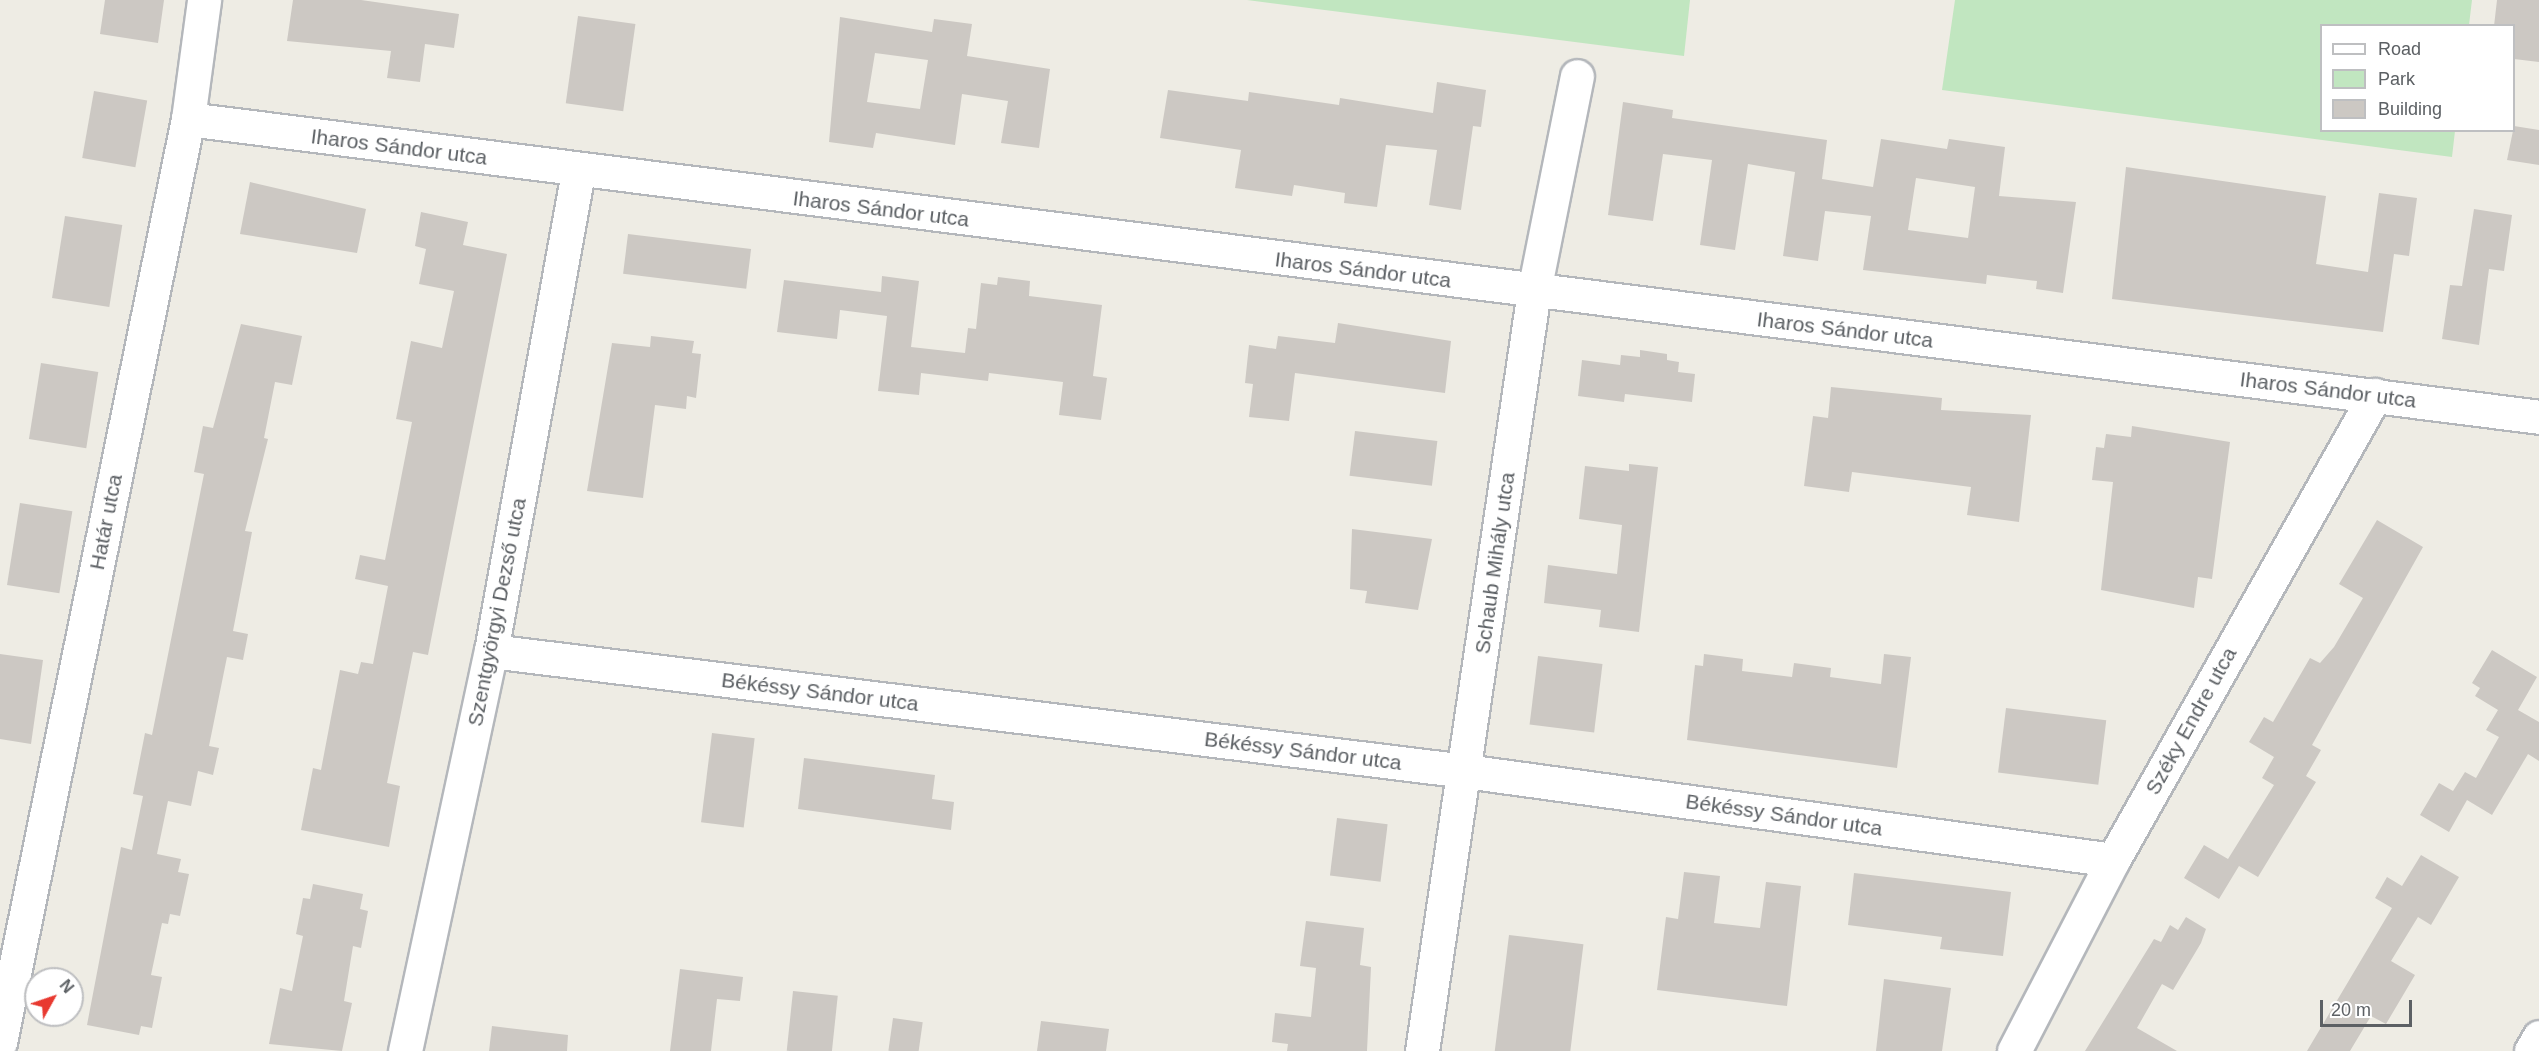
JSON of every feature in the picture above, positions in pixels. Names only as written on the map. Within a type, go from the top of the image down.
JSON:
[{"type":"street","name":"Határ utca","points":[[0,1042],[188,119],[204,0]]},
{"type":"street","name":"Schaub Mihály utca","points":[[1422,1051],[1534,291],[1577,76]]},
{"type":"street","name":"Iharos Sándor utca","points":[[188,119],[2539,417]]},
{"type":"street","name":"Szentgyörgyi Dezső utca","points":[[405,1051],[491,651],[578,170]]},
{"type":"street","name":"Széky Endre utca","points":[[2014,1051],[2113,860],[2375,395]]},
{"type":"street","name":"Békéssy Sándor utca","points":[[491,651],[1465,771],[2113,860]]},
{"type":"street","points":[[2531,1051],[2539,1037]]},
{"type":"green space","points":[[1247,0],[1690,0],[1684,56]]},
{"type":"green space","points":[[1955,0],[2472,0],[2469,24],[2320,24],[2320,132],[2455,132],[2452,157],[1942,90]]},
{"type":"building","points":[[105,0],[164,0],[158,43],[100,34]]},
{"type":"building","points":[[293,0],[361,0],[459,14],[454,48],[425,44],[420,82],[387,78],[391,51],[287,41]]},
{"type":"building","points":[[2497,0],[2539,0],[2539,62],[2515,59],[2515,24],[2494,24]]},
{"type":"building","points":[[578,16],[635,24],[623,111],[566,103]]},
{"type":"building","points":[[840,17],[932,32],[934,19],[972,24],[967,56],[1050,69],[1039,148],[1001,143],[1008,101],[962,94],[955,145],[876,133],[873,148],[829,142]],"holes":[[[875,53],[928,60],[920,109],[867,102]]]},
{"type":"building","points":[[1437,82],[1486,90],[1481,127],[1473,126],[1461,210],[1429,205],[1437,150],[1386,145],[1377,207],[1344,203],[1345,193],[1294,185],[1292,196],[1235,188],[1241,150],[1160,138],[1168,90],[1248,101],[1249,92],[1339,105],[1340,98],[1433,113]]},
{"type":"building","points":[[94,91],[147,100],[135,167],[82,158]]},
{"type":"building","points":[[1623,102],[1673,110],[1672,118],[1827,140],[1822,179],[1873,187],[1881,139],[1947,149],[1949,139],[2005,147],[1999,196],[2076,202],[2063,293],[2036,289],[2037,281],[1987,275],[1986,284],[1863,270],[1871,216],[1825,211],[1818,261],[1783,256],[1795,172],[1748,164],[1735,250],[1700,245],[1712,160],[1663,154],[1653,221],[1608,215]],"holes":[[[1916,178],[1975,187],[1968,238],[1908,230]]]},
{"type":"building","points":[[2515,126],[2539,130],[2539,165],[2507,160]]},
{"type":"building","points":[[2126,167],[2326,196],[2316,264],[2368,272],[2379,193],[2417,198],[2409,256],[2394,254],[2383,332],[2112,299]]},
{"type":"building","points":[[250,182],[366,209],[357,253],[240,234]]},
{"type":"building","points":[[2474,209],[2512,215],[2504,271],[2489,269],[2479,345],[2442,339],[2450,285],[2462,286]]},
{"type":"building","points":[[421,212],[468,222],[463,245],[507,254],[428,655],[413,652],[387,783],[400,786],[389,847],[301,830],[313,768],[321,770],[340,670],[358,674],[361,662],[373,664],[388,586],[355,579],[360,555],[385,560],[412,422],[396,419],[411,341],[442,348],[454,291],[419,284],[426,249],[415,246]]},
{"type":"building","points":[[65,216],[122,225],[109,307],[52,298]]},
{"type":"building","points":[[628,234],[751,249],[746,289],[623,274]]},
{"type":"building","points":[[882,276],[919,281],[911,347],[965,353],[968,328],[976,329],[981,283],[997,285],[998,277],[1030,281],[1029,296],[1102,305],[1093,376],[1107,378],[1101,420],[1059,415],[1063,382],[989,373],[988,381],[921,373],[919,395],[878,391],[887,316],[840,310],[837,339],[777,332],[784,280],[881,292]]},
{"type":"building","points":[[1338,323],[1451,341],[1445,393],[1295,373],[1289,421],[1249,417],[1253,384],[1245,383],[1249,345],[1276,349],[1278,336],[1335,343]]},
{"type":"building","points":[[241,324],[302,336],[292,385],[275,382],[264,438],[268,439],[245,531],[252,532],[233,631],[248,634],[243,660],[227,657],[209,746],[219,748],[213,775],[198,771],[191,806],[168,801],[157,854],[181,859],[178,872],[189,874],[180,916],[170,914],[168,924],[162,923],[151,975],[162,977],[152,1028],[141,1026],[139,1035],[87,1025],[121,847],[132,850],[143,796],[133,794],[145,733],[152,735],[204,474],[194,472],[203,426],[213,428]]},
{"type":"building","points":[[651,336],[694,341],[692,353],[701,354],[696,398],[687,396],[686,409],[655,405],[643,498],[587,491],[612,343],[650,347]]},
{"type":"building","points":[[1640,350],[1667,354],[1667,360],[1679,362],[1678,372],[1695,374],[1692,402],[1625,394],[1624,402],[1578,396],[1582,360],[1620,365],[1621,355],[1640,357]]},
{"type":"building","points":[[41,363],[98,372],[86,448],[29,439]]},
{"type":"building","points":[[1831,387],[1942,398],[1941,410],[2031,415],[2019,522],[1967,515],[1971,487],[1852,472],[1849,492],[1804,486],[1813,416],[1828,418]]},
{"type":"building","points":[[2132,426],[2230,442],[2212,579],[2198,577],[2194,608],[2101,590],[2113,482],[2092,480],[2096,447],[2104,448],[2106,434],[2131,437]]},
{"type":"building","points":[[1355,431],[1437,441],[1432,486],[1350,476]]},
{"type":"building","points":[[1629,464],[1658,467],[1639,632],[1599,627],[1601,610],[1544,603],[1548,565],[1617,574],[1622,525],[1579,519],[1585,466],[1629,471]]},
{"type":"building","points":[[20,503],[72,511],[59,593],[7,585]]},
{"type":"building","points":[[2377,520],[2423,547],[2312,745],[2321,750],[2306,776],[2316,782],[2258,877],[2239,866],[2219,899],[2184,878],[2204,845],[2228,859],[2274,785],[2262,778],[2274,757],[2249,742],[2264,717],[2273,722],[2310,658],[2320,663],[2334,647],[2363,598],[2339,584]]},
{"type":"building","points":[[1352,529],[1432,539],[1418,610],[1365,603],[1367,591],[1350,589]]},
{"type":"building","points":[[2492,650],[2537,677],[2518,710],[2539,722],[2539,761],[2528,754],[2492,815],[2467,800],[2449,832],[2420,815],[2439,783],[2453,791],[2465,772],[2476,778],[2499,737],[2486,730],[2498,710],[2475,696],[2480,688],[2472,683]]},
{"type":"building","points":[[0,654],[43,660],[31,744],[0,739]]},
{"type":"building","points":[[1704,654],[1743,659],[1742,671],[1792,677],[1794,663],[1831,668],[1830,677],[1881,684],[1884,654],[1911,657],[1897,768],[1687,740],[1695,665],[1703,666]]},
{"type":"building","points":[[1538,656],[1603,664],[1594,732],[1530,724]]},
{"type":"building","points":[[2006,708],[2106,720],[2098,785],[1998,773]]},
{"type":"building","points":[[712,733],[755,738],[744,828],[701,822]]},
{"type":"building","points":[[804,758],[935,775],[932,799],[954,802],[951,830],[798,809]]},
{"type":"building","points":[[1337,818],[1388,824],[1381,882],[1330,876]]},
{"type":"building","points":[[2421,855],[2459,877],[2431,925],[2418,917],[2391,961],[2415,975],[2386,1024],[2371,1016],[2350,1051],[2307,1051],[2392,908],[2375,898],[2387,877],[2402,886]]},
{"type":"building","points":[[1684,872],[1720,876],[1714,923],[1760,928],[1766,882],[1801,886],[1787,1006],[1657,990],[1666,917],[1678,919]]},
{"type":"building","points":[[1854,873],[2011,892],[2003,956],[1940,949],[1942,937],[1848,925]]},
{"type":"building","points":[[313,884],[363,894],[360,909],[368,911],[361,948],[353,946],[344,1001],[352,1003],[342,1051],[269,1044],[280,988],[292,991],[303,936],[296,934],[303,898],[310,899]]},
{"type":"building","points":[[2186,917],[2206,929],[2201,943],[2173,990],[2162,984],[2137,1028],[2177,1051],[2085,1051],[2154,939],[2161,942],[2170,925],[2178,930]]},
{"type":"building","points":[[1306,921],[1364,928],[1360,965],[1371,967],[1367,1051],[1287,1051],[1288,1044],[1272,1042],[1275,1013],[1311,1017],[1316,968],[1300,966]]},
{"type":"building","points":[[1509,935],[1583,944],[1570,1051],[1495,1051]]},
{"type":"building","points":[[680,969],[743,977],[740,1001],[717,999],[711,1051],[670,1051]]},
{"type":"building","points":[[1884,979],[1951,988],[1942,1051],[1876,1051]]},
{"type":"building","points":[[793,991],[838,996],[832,1051],[787,1051]]},
{"type":"building","points":[[893,1018],[923,1022],[919,1051],[888,1051]]},
{"type":"building","points":[[1041,1021],[1109,1029],[1106,1051],[1037,1051]]},
{"type":"building","points":[[492,1026],[568,1035],[567,1051],[489,1051]]}]
